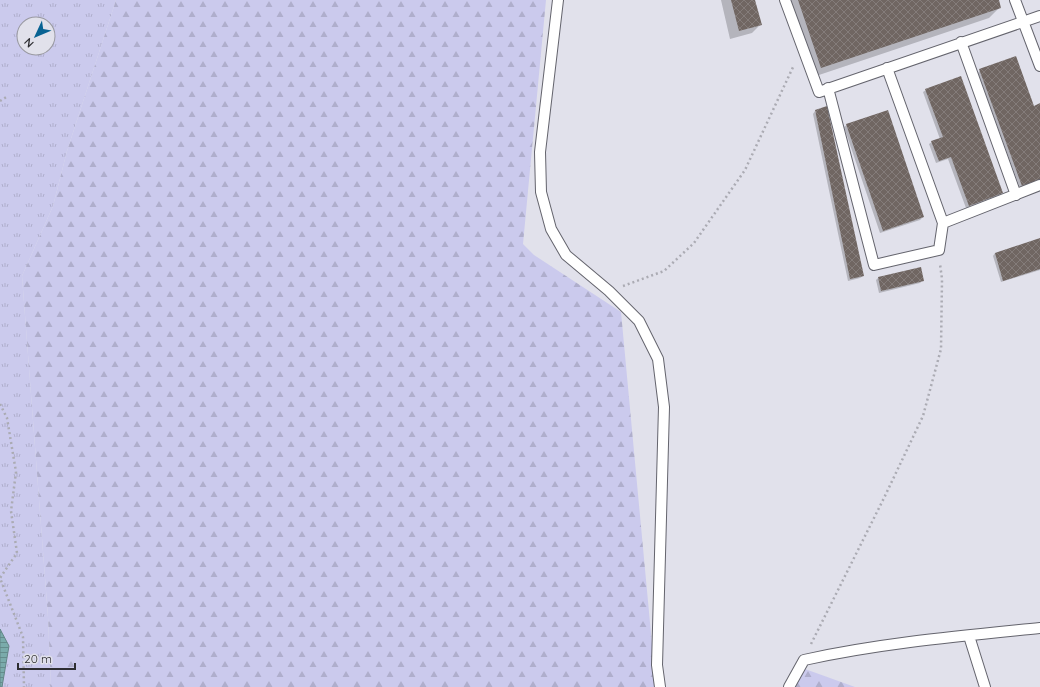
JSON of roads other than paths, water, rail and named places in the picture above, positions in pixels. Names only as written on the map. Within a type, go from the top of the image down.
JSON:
[{"type":"lane","points":[[558,0],[540,152],[541,192],[551,229],[566,256],[609,291],[639,321],[658,359],[664,407],[657,665],[660,687]]},
{"type":"lane","points":[[785,0],[819,92],[1040,16]]},
{"type":"lane","points":[[1015,0],[1040,66]]},
{"type":"lane","points":[[962,42],[1016,195]]},
{"type":"lane","points":[[828,88],[874,265],[939,250],[943,224],[887,68]]},
{"type":"lane","points":[[943,224],[1040,186]]},
{"type":"lane","points":[[789,687],[804,660],[840,652],[1040,628]]},
{"type":"lane","points":[[969,636],[985,687]]}]
